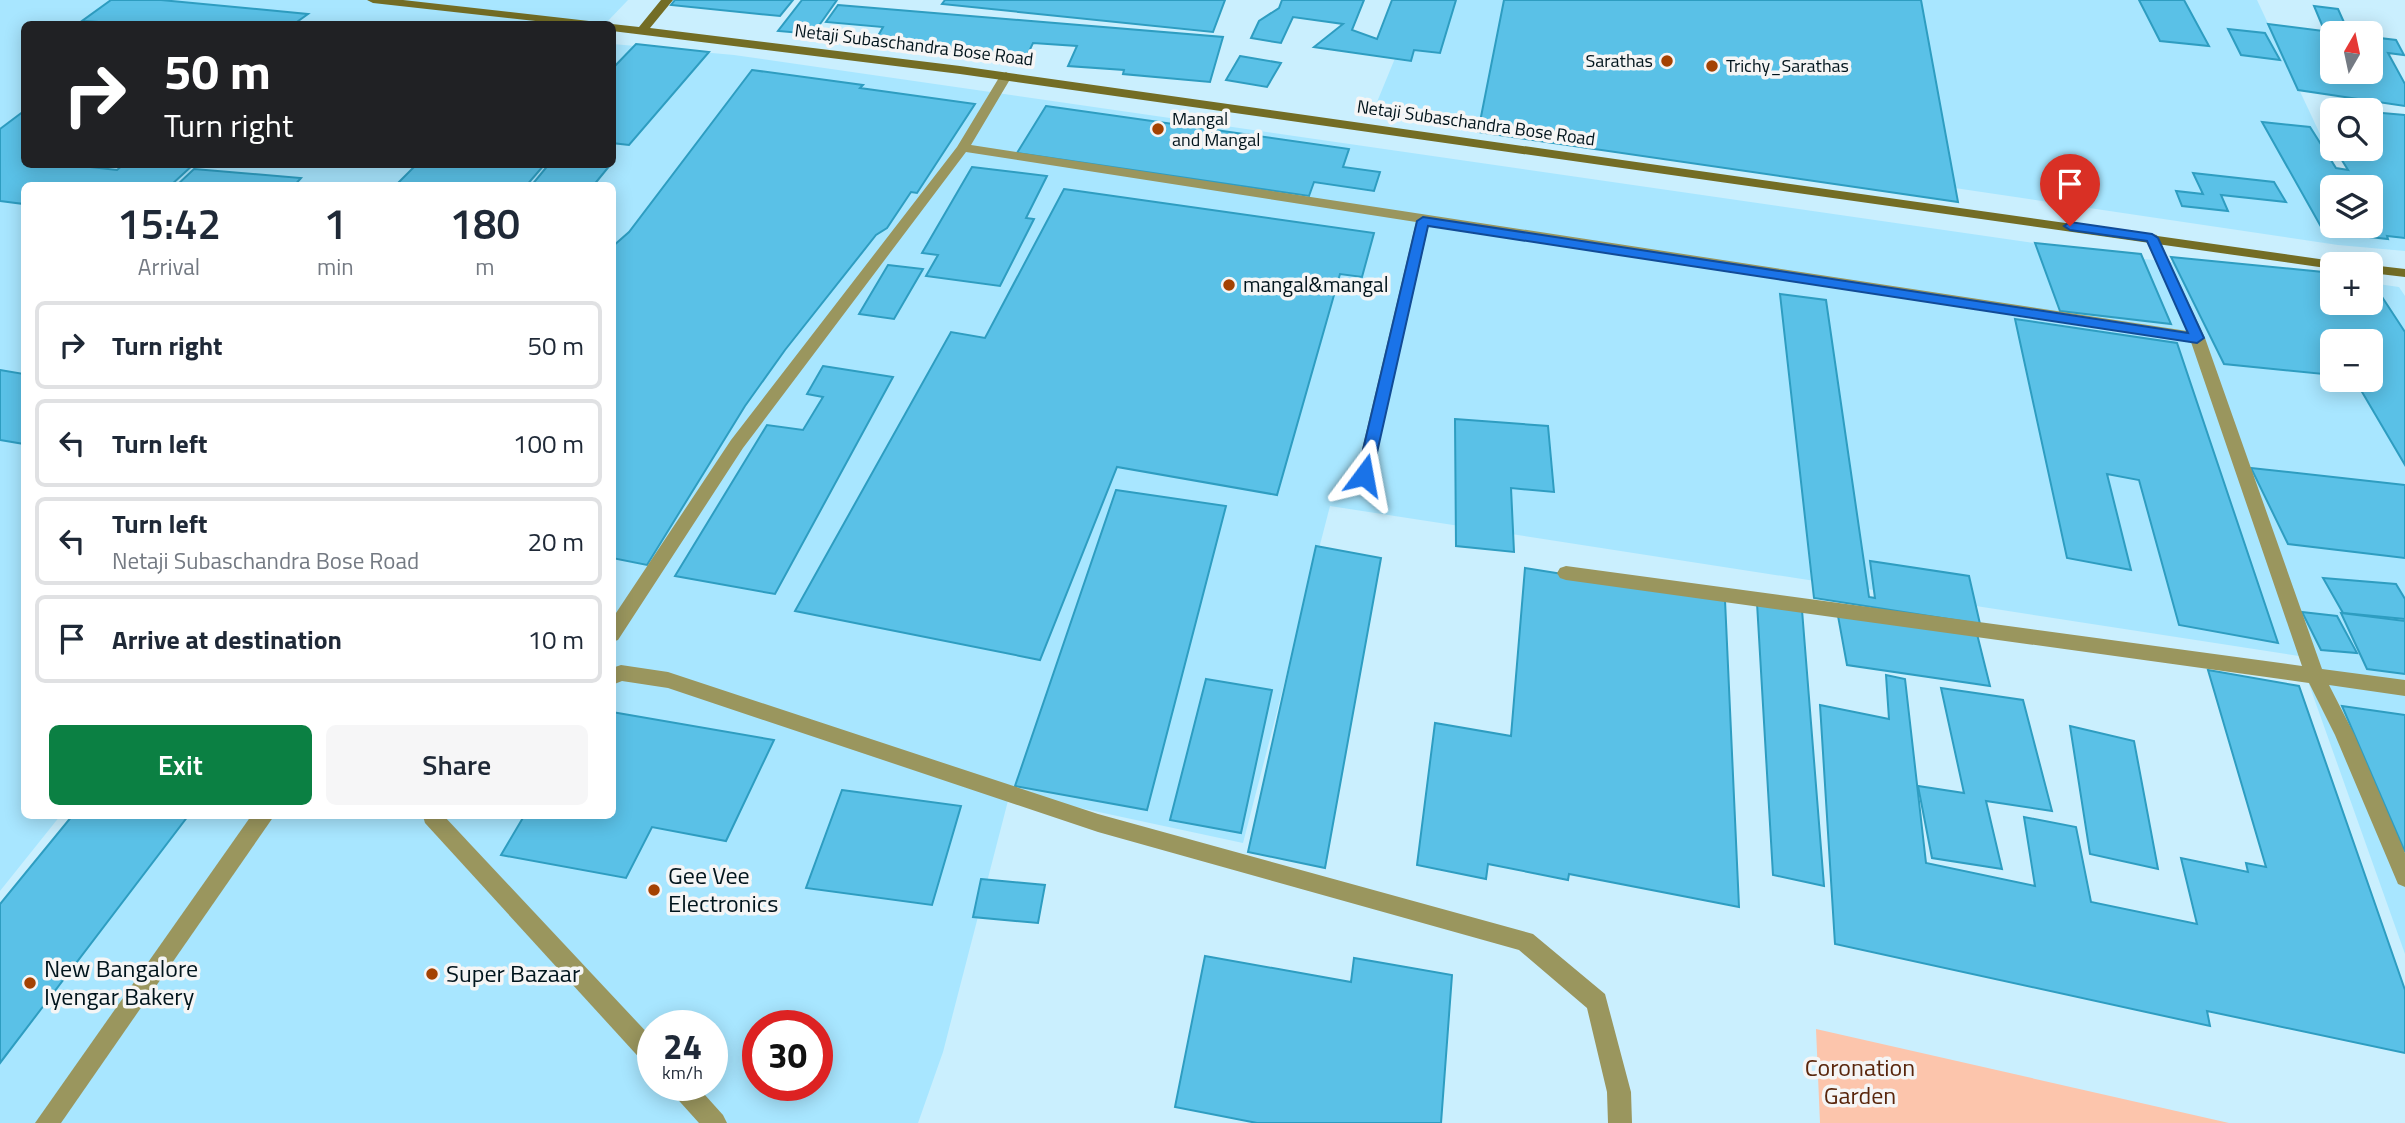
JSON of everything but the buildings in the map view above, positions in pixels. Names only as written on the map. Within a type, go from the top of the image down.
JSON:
[{"type":"main road","points":[[373,0],[562,21]]},
{"type":"main road","points":[[642,31],[667,0]]},
{"type":"main road","name":"Netaji Subaschandra Bose Road","points":[[616,28],[1006,76],[2320,263]]},
{"type":"main road","points":[[2383,270],[2405,273]]},
{"type":"street","points":[[616,629],[737,444],[962,148],[1006,76]]},
{"type":"street","points":[[962,148],[2197,338]]},
{"type":"street","points":[[1364,475],[1423,221]]},
{"type":"street","points":[[2152,238],[2197,338],[2315,676],[2344,734],[2405,877]]},
{"type":"street","points":[[1566,573],[2405,688]]},
{"type":"street","points":[[616,675],[621,673],[668,680],[1098,823],[1525,942],[1597,1002],[1619,1092],[1620,1123]]},
{"type":"street","points":[[47,1123],[251,829],[261,819]]},
{"type":"street","points":[[433,819],[637,1039]]},
{"type":"street","points":[[695,1101],[715,1123]]},
{"type":"shaded area","points":[[0,0],[628,0],[608,21],[21,21],[21,168],[616,168],[616,44],[734,55],[2144,259],[2320,278],[2320,315],[2383,315],[2383,285],[2399,287],[2405,296],[2405,954],[2299,656],[1330,506],[1243,843],[1010,793],[943,1052],[918,1123],[0,1123],[0,922],[83,819],[616,819],[616,182],[21,182],[21,819],[58,819],[0,891]]},
{"type":"shaded area","points":[[1419,0],[2257,0],[2320,134],[2320,161],[2333,161],[2336,168],[2405,173],[2405,251],[2338,245],[1377,102]]},
{"type":"green space","name":"Coronation Garden","points":[[1816,1029],[2229,1123],[1820,1123]]},
{"type":"place","name":"Sarathas","points":[[1667,61]]},
{"type":"place","name":"Trichy_Sarathas","points":[[1712,66]]},
{"type":"place","name":"Mangal and Mangal","points":[[1158,129]]},
{"type":"place","name":"mangal&mangal","points":[[1229,285]]},
{"type":"place","name":"Gee Vee Electronics","points":[[654,890]]},
{"type":"place","name":"Super Bazaar","points":[[432,974]]},
{"type":"place","name":"New Bangalore Iyengar Bakery","points":[[30,983]]},
{"type":"route","points":[[1364,475],[1423,221],[2197,338],[2152,238],[2070,226]]}]
